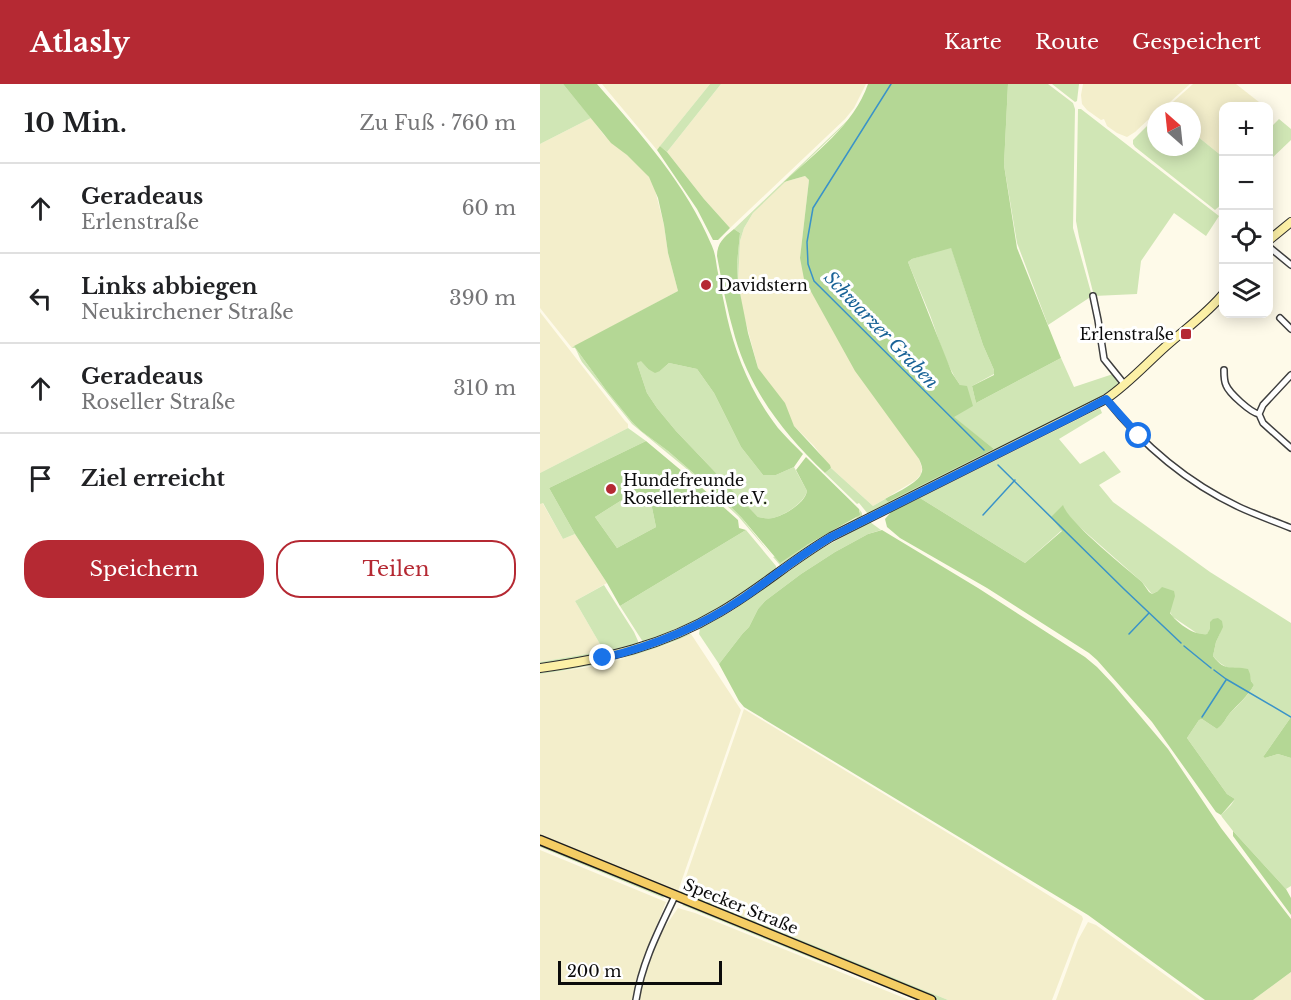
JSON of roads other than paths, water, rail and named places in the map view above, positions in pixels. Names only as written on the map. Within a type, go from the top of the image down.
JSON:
[{"type":"main road","name":"Specker Straße","points":[[540,840],[931,1000]]},
{"type":"street","points":[[1273,238],[1291,222]]},
{"type":"street","points":[[1273,249],[1291,265]]},
{"type":"street","points":[[1093,296],[1104,359],[1125,385]]},
{"type":"street","points":[[540,668],[621,653],[650,645],[729,607],[824,541],[1106,399],[1125,385],[1219,299]]},
{"type":"street","points":[[1280,318],[1291,329]]},
{"type":"street","points":[[1224,370],[1228,389],[1250,410],[1256,414],[1260,413]]},
{"type":"street","points":[[1291,375],[1263,405],[1260,413],[1263,423],[1291,448]]},
{"type":"street","points":[[1106,399],[1151,448],[1190,479],[1237,506],[1291,528]]},
{"type":"street","points":[[636,1000],[647,956],[675,896]]},
{"type":"waterway","name":"Schwarzer Graben","points":[[891,84],[813,208],[807,242],[808,264],[814,281],[984,450]]},
{"type":"waterway","name":"Schwarzer Graben","points":[[998,465],[1181,643]]},
{"type":"waterway","points":[[983,515],[1015,480]]},
{"type":"waterway","points":[[1129,634],[1149,613]]},
{"type":"waterway","name":"Schwarzer Graben","points":[[1184,646],[1211,668]]},
{"type":"waterway","name":"Schwarzer Graben","points":[[1214,670],[1291,717]]},
{"type":"waterway","points":[[1202,717],[1226,680]]},
{"type":"place","name":"Davidstern","points":[[706,285]]},
{"type":"place","name":"Erlenstraße","points":[[1186,334]]},
{"type":"place","name":"Hundefreunde Rosellerheide e.V.","points":[[611,489]]}]
